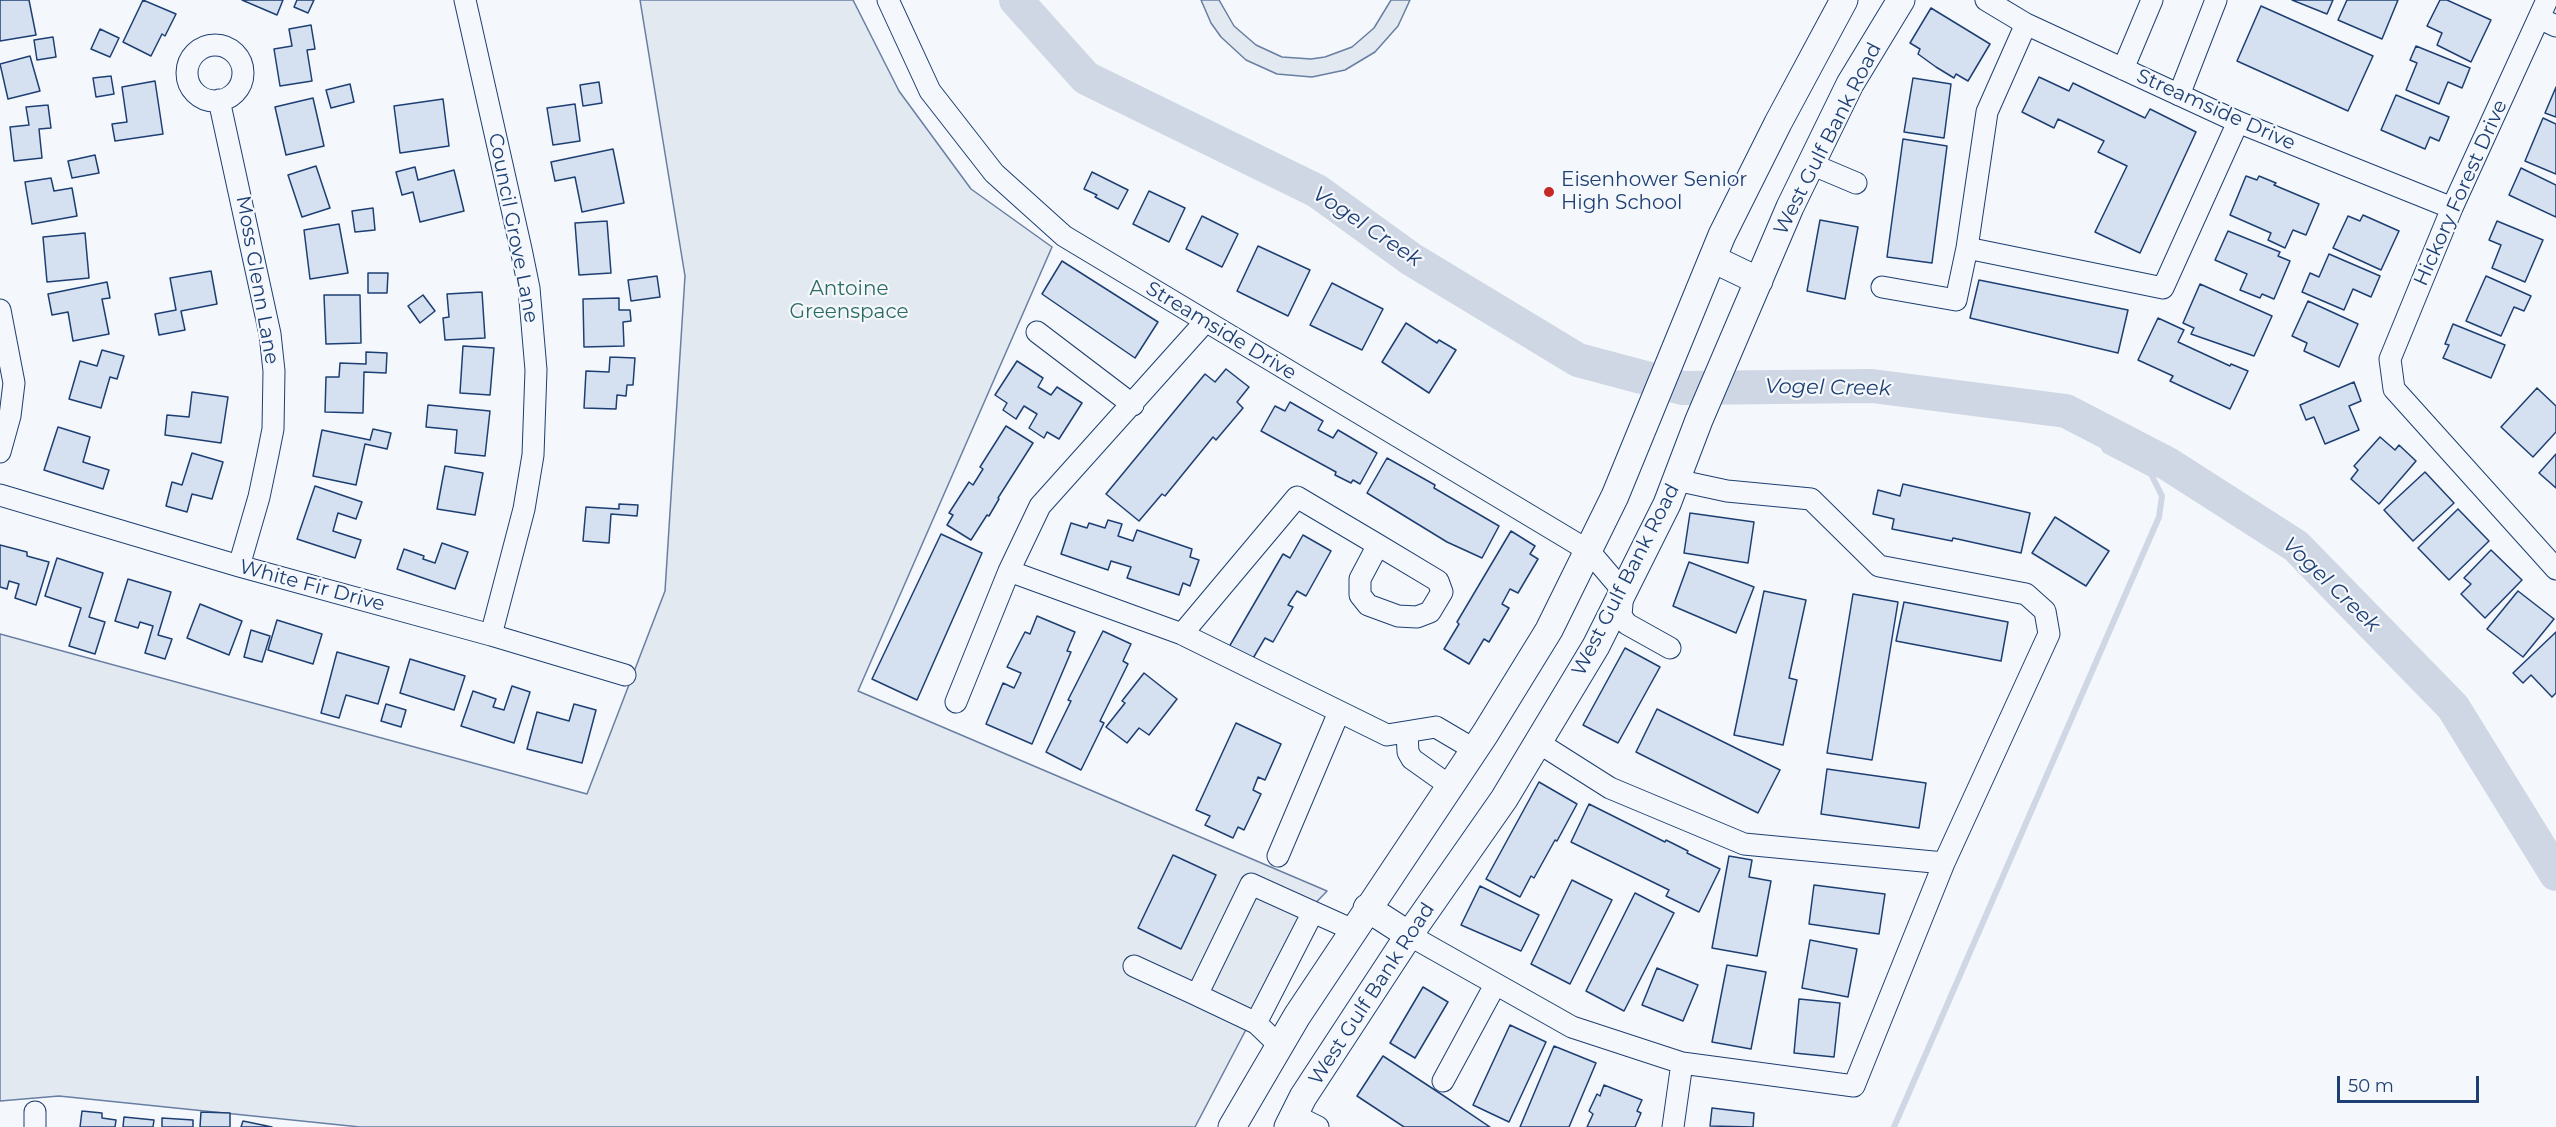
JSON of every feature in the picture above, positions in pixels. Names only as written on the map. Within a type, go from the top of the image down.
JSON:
[{"type":"main road","points":[[1232,1127],[1360,919],[1475,750],[1549,630],[1589,551],[1650,414],[1713,259],[1778,123],[1844,0]]},
{"type":"main road","name":"West Gulf Bank Road","points":[[1291,1121],[1409,935],[1504,799],[1596,646],[1667,504],[1699,420],[1811,164],[1850,84],[1901,0]]},
{"type":"main road","points":[[1713,259],[1759,281]]},
{"type":"main road","points":[[1360,919],[1409,935]]},
{"type":"street","name":"Council Grove Lane","points":[[465,0],[523,259],[531,307],[536,370],[533,455],[526,498],[511,566],[491,635]]},
{"type":"street","name":"Streamside Drive","points":[[888,0],[930,91],[994,173],[1064,236],[1589,551],[1623,591]]},
{"type":"street","name":"Streamside Drive","points":[[1986,0],[2026,24],[2238,122],[2452,208]]},
{"type":"street","points":[[2123,69],[2152,0]]},
{"type":"street","points":[[2179,95],[2217,0]]},
{"type":"street","name":"Hickory Forest Drive","points":[[2547,14],[2452,208],[2390,359],[2394,389],[2556,569]]},
{"type":"street","points":[[1882,287],[1956,300],[1967,248],[1987,112],[2026,24]]},
{"type":"street","name":"Moss Glenn Lane","points":[[219,100],[270,334],[274,371],[273,429],[259,497],[239,566]]},
{"type":"street","points":[[1967,248],[2163,288],[2238,122]]},
{"type":"street","points":[[1811,164],[1856,183]]},
{"type":"street","points":[[0,310],[14,383],[10,416],[0,452]]},
{"type":"street","points":[[956,702],[1009,571],[1040,506],[1133,405],[1205,322]]},
{"type":"street","points":[[1036,332],[1133,405]]},
{"type":"street","points":[[1409,935],[1572,1027],[1682,1063],[1854,1086],[1944,863],[2049,634],[2045,611],[2025,594],[1879,566],[1810,499],[1727,491],[1676,480]]},
{"type":"street","name":"White Fir Drive","points":[[0,495],[239,566],[491,635],[625,675]]},
{"type":"street","points":[[1182,634],[1297,497],[1378,545]]},
{"type":"street","points":[[1009,571],[1182,634],[1387,735],[1436,727],[1475,750]]},
{"type":"street","points":[[1623,591],[1621,616],[1627,624],[1670,648]]},
{"type":"street","points":[[1278,856],[1339,712]]},
{"type":"street","points":[[1407,733],[1408,752],[1412,759],[1450,786]]},
{"type":"street","points":[[1539,743],[1610,788],[1744,844],[1944,863]]},
{"type":"street","points":[[1197,995],[1251,884],[1313,912],[1360,919]]},
{"type":"street","points":[[1256,1023],[1313,912]]},
{"type":"street","points":[[1134,966],[1256,1023],[1280,1046]]},
{"type":"street","points":[[1443,1081],[1495,985]]},
{"type":"street","points":[[1673,1127],[1682,1063]]},
{"type":"street","points":[[1291,1121],[1318,1127]]},
{"type":"green space","name":"Antoine Greenspace","points":[[640,0],[853,0],[899,91],[971,189],[1052,247],[858,691],[1327,891],[1308,911],[1195,1127],[360,1127],[59,1096],[0,1101],[0,634],[587,794],[665,591],[685,276]]},
{"type":"green space","points":[[1201,0],[1219,0],[1234,26],[1256,45],[1282,57],[1311,59],[1325,57],[1352,47],[1374,28],[1391,0],[1410,0],[1398,26],[1375,52],[1345,70],[1312,77],[1277,74],[1246,60],[1221,37],[1211,23]]},
{"type":"building","points":[[0,0],[29,0],[36,35],[0,41]]},
{"type":"building","points":[[143,0],[176,14],[165,36],[162,34],[151,56],[123,42]]},
{"type":"building","points":[[242,0],[283,0],[277,15]]},
{"type":"building","points":[[297,0],[314,0],[308,13],[294,7]]},
{"type":"building","points":[[2292,0],[2333,0],[2327,14]]},
{"type":"building","points":[[2347,0],[2398,0],[2382,39],[2338,20]]},
{"type":"building","points":[[2440,0],[2447,0],[2491,20],[2471,62],[2437,45],[2442,33],[2427,26]]},
{"type":"building","points":[[2261,6],[2373,56],[2348,111],[2237,61]]},
{"type":"building","points":[[1931,8],[1990,44],[1968,81],[1956,74],[1954,78],[1936,67],[1918,54],[1920,49],[1910,43]]},
{"type":"building","points":[[311,25],[315,49],[307,50],[312,81],[280,86],[274,49],[292,46],[289,29]]},
{"type":"building","points":[[100,29],[119,38],[110,57],[91,49]]},
{"type":"building","points":[[53,37],[56,57],[37,60],[34,40]]},
{"type":"building","points":[[2416,46],[2470,68],[2462,88],[2448,82],[2439,104],[2406,90],[2417,63],[2410,60]]},
{"type":"building","points":[[30,56],[40,91],[8,99],[0,64]]},
{"type":"building","points":[[111,76],[114,94],[96,97],[93,78]]},
{"type":"building","points":[[2039,77],[2069,91],[2073,83],[2145,118],[2150,109],[2196,132],[2140,253],[2095,232],[2127,166],[2098,152],[2104,141],[2058,119],[2054,128],[2022,112]]},
{"type":"building","points":[[1913,78],[1951,84],[1944,138],[1904,132]]},
{"type":"building","points":[[155,81],[163,134],[115,141],[112,124],[127,122],[122,87]]},
{"type":"building","points":[[599,82],[602,103],[583,106],[580,85]]},
{"type":"building","points":[[350,84],[354,102],[331,108],[326,90]]},
{"type":"building","points":[[2556,87],[2556,117],[2545,113]]},
{"type":"building","points":[[2396,95],[2449,117],[2439,141],[2430,137],[2425,149],[2381,130]]},
{"type":"building","points":[[313,98],[324,146],[286,155],[275,107]]},
{"type":"building","points":[[443,99],[449,146],[400,153],[394,106]]},
{"type":"building","points":[[575,104],[580,141],[553,145],[547,108]]},
{"type":"building","points":[[48,105],[51,128],[39,129],[42,158],[14,161],[10,127],[29,125],[26,107]]},
{"type":"building","points":[[2543,118],[2556,124],[2556,174],[2525,161]]},
{"type":"building","points":[[1903,139],[1947,146],[1932,263],[1887,257]]},
{"type":"building","points":[[613,149],[624,203],[582,212],[575,177],[555,181],[551,162]]},
{"type":"building","points":[[95,155],[99,173],[72,178],[68,161]]},
{"type":"building","points":[[316,166],[330,208],[302,217],[288,175]]},
{"type":"building","points":[[415,167],[418,180],[454,170],[464,211],[420,222],[413,192],[402,195],[396,172]]},
{"type":"building","points":[[2521,168],[2556,185],[2556,217],[2509,195]]},
{"type":"building","points":[[1092,172],[1128,190],[1118,209],[1084,189]]},
{"type":"building","points":[[2246,176],[2257,180],[2259,176],[2276,183],[2274,185],[2319,204],[2306,235],[2293,230],[2285,248],[2268,240],[2271,233],[2230,215]]},
{"type":"building","points":[[51,178],[54,191],[72,188],[77,216],[32,224],[25,182]]},
{"type":"building","points":[[1149,191],[1185,208],[1169,242],[1133,224]]},
{"type":"building","points":[[373,208],[375,230],[355,232],[352,211]]},
{"type":"building","points":[[2363,215],[2399,231],[2381,270],[2333,248],[2348,216],[2360,221]]},
{"type":"building","points":[[1202,216],[1238,234],[1222,267],[1186,249]]},
{"type":"building","points":[[1820,220],[1858,227],[1845,299],[1807,291]]},
{"type":"building","points":[[607,221],[611,273],[579,275],[575,223]]},
{"type":"building","points":[[2497,221],[2543,240],[2525,282],[2492,268],[2501,245],[2489,240]]},
{"type":"building","points":[[339,224],[348,273],[310,279],[304,230]]},
{"type":"building","points":[[2228,231],[2280,252],[2278,256],[2290,261],[2274,299],[2262,294],[2260,298],[2240,290],[2247,274],[2215,260]]},
{"type":"building","points":[[85,233],[89,278],[47,282],[43,237]]},
{"type":"building","points":[[1258,246],[1310,270],[1288,316],[1237,291]]},
{"type":"building","points":[[2329,254],[2380,276],[2371,297],[2353,289],[2344,310],[2302,292],[2310,273],[2319,277]]},
{"type":"building","points":[[1062,261],[1158,322],[1135,358],[1042,294]]},
{"type":"building","points":[[211,271],[217,304],[181,311],[185,330],[159,335],[155,314],[176,310],[170,278]]},
{"type":"building","points":[[368,273],[388,273],[387,293],[368,293]]},
{"type":"building","points":[[657,276],[660,297],[631,301],[628,280]]},
{"type":"building","points":[[2486,276],[2531,296],[2524,311],[2514,307],[2501,336],[2466,321]]},
{"type":"building","points":[[1979,280],[2128,310],[2118,353],[1970,318]]},
{"type":"building","points":[[107,282],[110,298],[102,299],[109,334],[73,341],[68,312],[52,315],[48,294]]},
{"type":"building","points":[[1332,283],[1383,309],[1362,350],[1310,325]]},
{"type":"building","points":[[2200,284],[2272,316],[2254,356],[2191,334],[2194,328],[2183,323]]},
{"type":"building","points":[[482,292],[485,338],[445,340],[443,318],[449,317],[447,294]]},
{"type":"building","points":[[324,295],[360,295],[361,343],[326,344]]},
{"type":"building","points":[[423,295],[435,311],[420,323],[408,306]]},
{"type":"building","points":[[619,298],[619,310],[630,310],[631,321],[623,322],[624,346],[584,347],[583,299]]},
{"type":"building","points":[[2308,301],[2358,324],[2339,367],[2304,351],[2307,343],[2292,336]]},
{"type":"building","points":[[2158,318],[2184,330],[2178,342],[2230,366],[2231,364],[2248,371],[2230,409],[2170,381],[2173,376],[2138,360]]},
{"type":"building","points":[[1406,323],[1437,343],[1439,340],[1456,350],[1429,393],[1382,362]]},
{"type":"building","points":[[2453,324],[2505,345],[2491,378],[2443,358],[2449,345],[2445,344]]},
{"type":"building","points":[[463,346],[494,348],[490,395],[460,393]]},
{"type":"building","points":[[102,350],[124,356],[117,379],[110,377],[101,408],[69,399],[80,361],[97,366]]},
{"type":"building","points":[[366,352],[387,353],[386,373],[364,372],[363,413],[325,412],[326,377],[339,377],[340,363],[366,364]]},
{"type":"building","points":[[610,357],[635,358],[633,385],[627,385],[626,396],[617,395],[616,409],[584,408],[586,371],[609,372]]},
{"type":"building","points":[[1017,361],[1043,378],[1038,387],[1051,395],[1057,387],[1082,403],[1059,439],[1047,432],[1044,438],[1029,428],[1037,414],[1024,406],[1016,419],[1003,410],[1007,403],[995,395]]},
{"type":"building","points":[[1226,369],[1249,387],[1237,402],[1243,408],[1216,440],[1213,437],[1165,496],[1162,494],[1139,521],[1106,494],[1205,374],[1215,382]]},
{"type":"building","points":[[2354,382],[2361,401],[2349,406],[2359,430],[2325,444],[2314,417],[2306,420],[2300,405]]},
{"type":"building","points":[[2537,388],[2556,406],[2556,432],[2533,457],[2501,427]]},
{"type":"building","points":[[192,392],[228,397],[221,443],[165,435],[167,415],[189,417]]},
{"type":"building","points":[[1290,402],[1323,421],[1318,430],[1333,438],[1338,430],[1377,453],[1360,484],[1353,480],[1351,483],[1335,475],[1336,472],[1261,431],[1275,406],[1285,411]]},
{"type":"building","points":[[428,405],[490,411],[485,456],[455,453],[457,430],[426,427]]},
{"type":"building","points":[[1006,426],[1033,443],[989,516],[987,515],[971,540],[947,525],[953,515],[949,513],[969,482],[973,485],[983,469],[980,467]]},
{"type":"building","points":[[58,427],[90,437],[83,462],[109,470],[103,489],[44,470]]},
{"type":"building","points":[[373,429],[391,433],[387,449],[365,444],[356,485],[313,476],[322,430],[370,440]]},
{"type":"building","points":[[2380,437],[2395,450],[2399,445],[2416,461],[2379,504],[2351,479],[2358,470],[2354,466]]},
{"type":"building","points":[[192,453],[223,462],[212,499],[192,494],[187,512],[166,506],[172,482],[182,485]]},
{"type":"building","points":[[2556,454],[2556,488],[2539,473]]},
{"type":"building","points":[[1387,458],[1435,485],[1434,488],[1499,526],[1482,558],[1447,542],[1367,493]]},
{"type":"building","points":[[445,466],[483,473],[475,515],[437,509]]},
{"type":"building","points":[[2425,472],[2454,503],[2413,541],[2384,510]]},
{"type":"building","points":[[1903,484],[2030,513],[2021,553],[1953,538],[1952,541],[1892,529],[1894,519],[1873,514],[1878,490],[1900,496]]},
{"type":"building","points":[[315,486],[362,502],[356,519],[338,513],[333,531],[361,540],[355,558],[297,539]]},
{"type":"building","points":[[619,504],[638,505],[637,516],[611,514],[609,543],[583,541],[586,507],[619,509]]},
{"type":"building","points":[[2458,509],[2489,541],[2449,580],[2418,548]]},
{"type":"building","points":[[1690,513],[1754,522],[1748,563],[1684,553]]},
{"type":"building","points":[[2055,517],[2109,551],[2086,586],[2032,553]]},
{"type":"building","points":[[1108,520],[1122,524],[1118,536],[1133,541],[1137,530],[1192,549],[1190,557],[1199,560],[1190,586],[1183,583],[1179,595],[1127,578],[1131,567],[1111,561],[1108,570],[1061,554],[1071,523],[1087,528],[1089,523],[1105,528]]},
{"type":"building","points":[[1511,531],[1535,546],[1530,554],[1538,559],[1518,593],[1510,589],[1502,604],[1509,608],[1489,642],[1484,639],[1469,664],[1444,649],[1459,624],[1457,622]]},
{"type":"building","points":[[941,534],[982,553],[917,700],[872,679]]},
{"type":"building","points":[[1303,535],[1331,551],[1306,596],[1297,591],[1288,605],[1293,607],[1273,642],[1265,638],[1252,660],[1229,647],[1283,554],[1290,558]]},
{"type":"building","points":[[442,543],[468,552],[455,589],[397,569],[404,549],[424,556],[423,559],[435,563]]},
{"type":"building","points":[[0,545],[27,552],[27,556],[49,562],[36,605],[15,598],[19,584],[9,581],[7,589],[0,587]]},
{"type":"building","points":[[2491,550],[2522,580],[2485,618],[2461,594],[2471,584],[2464,578]]},
{"type":"building","points":[[57,558],[103,573],[89,617],[105,622],[95,654],[69,646],[81,608],[45,596]]},
{"type":"building","points":[[1689,562],[1754,587],[1736,633],[1673,606]]},
{"type":"building","points":[[128,579],[171,592],[158,635],[172,639],[165,659],[145,653],[153,626],[140,622],[138,628],[115,621]]},
{"type":"building","points":[[1764,591],[1806,600],[1789,678],[1797,680],[1783,745],[1734,735]]},
{"type":"building","points":[[2518,591],[2554,619],[2523,657],[2487,629]]},
{"type":"building","points":[[1853,594],[1898,602],[1872,760],[1827,753]]},
{"type":"building","points":[[1904,602],[2008,622],[2001,661],[1896,641]]},
{"type":"building","points":[[200,604],[242,621],[229,655],[187,638]]},
{"type":"building","points":[[1037,616],[1075,632],[1067,651],[1071,652],[1032,744],[986,724],[1003,683],[1014,688],[1021,673],[1007,667],[1025,632],[1030,634]]},
{"type":"building","points":[[277,620],[322,634],[313,664],[268,650]]},
{"type":"building","points":[[251,630],[270,636],[262,662],[244,657]]},
{"type":"building","points":[[1103,631],[1131,644],[1123,661],[1128,664],[1100,721],[1104,723],[1081,770],[1046,752],[1071,701],[1068,700]]},
{"type":"building","points":[[2556,632],[2556,693],[2552,697],[2531,675],[2523,683],[2513,673]]},
{"type":"building","points":[[1625,648],[1660,667],[1618,743],[1583,725]]},
{"type":"building","points":[[337,652],[389,667],[378,704],[346,695],[339,718],[321,713]]},
{"type":"building","points":[[410,659],[465,676],[454,710],[400,693]]},
{"type":"building","points":[[1144,673],[1177,699],[1149,735],[1139,728],[1127,743],[1106,727],[1125,703],[1122,701]]},
{"type":"building","points":[[512,686],[530,692],[514,743],[461,726],[473,691],[496,699],[493,707],[504,710]]},
{"type":"building","points":[[386,704],[406,710],[401,727],[381,721]]},
{"type":"building","points":[[574,704],[596,710],[582,763],[527,749],[537,712],[569,721]]},
{"type":"building","points":[[1657,709],[1780,770],[1758,813],[1636,752]]},
{"type":"building","points":[[1236,723],[1281,744],[1265,780],[1258,777],[1253,790],[1261,794],[1244,830],[1238,827],[1233,838],[1205,825],[1210,816],[1196,810]]},
{"type":"building","points":[[1827,769],[1926,783],[1919,828],[1821,814]]},
{"type":"building","points":[[1539,782],[1577,804],[1557,841],[1555,840],[1534,878],[1531,876],[1520,897],[1486,879]]},
{"type":"building","points":[[1589,804],[1665,842],[1666,840],[1720,869],[1699,912],[1666,896],[1669,890],[1571,842]]},
{"type":"building","points":[[1173,855],[1216,875],[1181,949],[1138,928]]},
{"type":"building","points":[[1729,856],[1752,860],[1749,877],[1771,881],[1757,956],[1712,948]]},
{"type":"building","points":[[1572,880],[1612,900],[1570,984],[1531,964]]},
{"type":"building","points":[[1814,885],[1885,894],[1879,934],[1809,924]]},
{"type":"building","points":[[1480,886],[1539,915],[1521,951],[1461,925]]},
{"type":"building","points":[[1635,893],[1674,913],[1624,1011],[1586,991]]},
{"type":"building","points":[[1810,940],[1857,949],[1848,997],[1802,988]]},
{"type":"building","points":[[1727,965],[1766,972],[1751,1049],[1712,1042]]},
{"type":"building","points":[[1657,968],[1698,985],[1683,1021],[1642,1005]]},
{"type":"building","points":[[1423,987],[1448,1002],[1415,1058],[1390,1043]]},
{"type":"building","points":[[1799,999],[1840,1003],[1834,1057],[1794,1053]]},
{"type":"building","points":[[1510,1025],[1546,1042],[1509,1122],[1473,1105]]},
{"type":"building","points":[[1554,1046],[1596,1063],[1569,1127],[1520,1127]]},
{"type":"building","points":[[1383,1056],[1490,1127],[1404,1127],[1357,1096]]},
{"type":"building","points":[[1604,1085],[1642,1100],[1637,1111],[1641,1113],[1635,1127],[1587,1127],[1593,1114],[1589,1111],[1597,1094],[1600,1096]]},
{"type":"building","points":[[1712,1108],[1754,1113],[1753,1127],[1710,1126]]},
{"type":"building","points":[[82,1111],[102,1113],[102,1118],[116,1120],[115,1127],[80,1127]]},
{"type":"building","points":[[201,1112],[230,1113],[230,1127],[200,1127]]},
{"type":"building","points":[[124,1117],[154,1120],[153,1127],[123,1127]]},
{"type":"building","points":[[162,1118],[193,1120],[193,1127],[162,1127]]},
{"type":"building","points":[[243,1121],[272,1127],[241,1127]]},
{"type":"waterway","name":"Vogel Creek","points":[[1016,0],[1086,78],[1317,191],[1411,259],[1578,360],[1683,388],[1872,386],[2066,411],[2168,464],[2296,546],[2453,707],[2556,874]]},
{"type":"waterway","points":[[1894,1127],[2159,517],[2162,496],[2151,474],[2105,450],[2093,425]]},
{"type":"place","name":"Eisenhower Senior High School","points":[[1549,192]]}]
